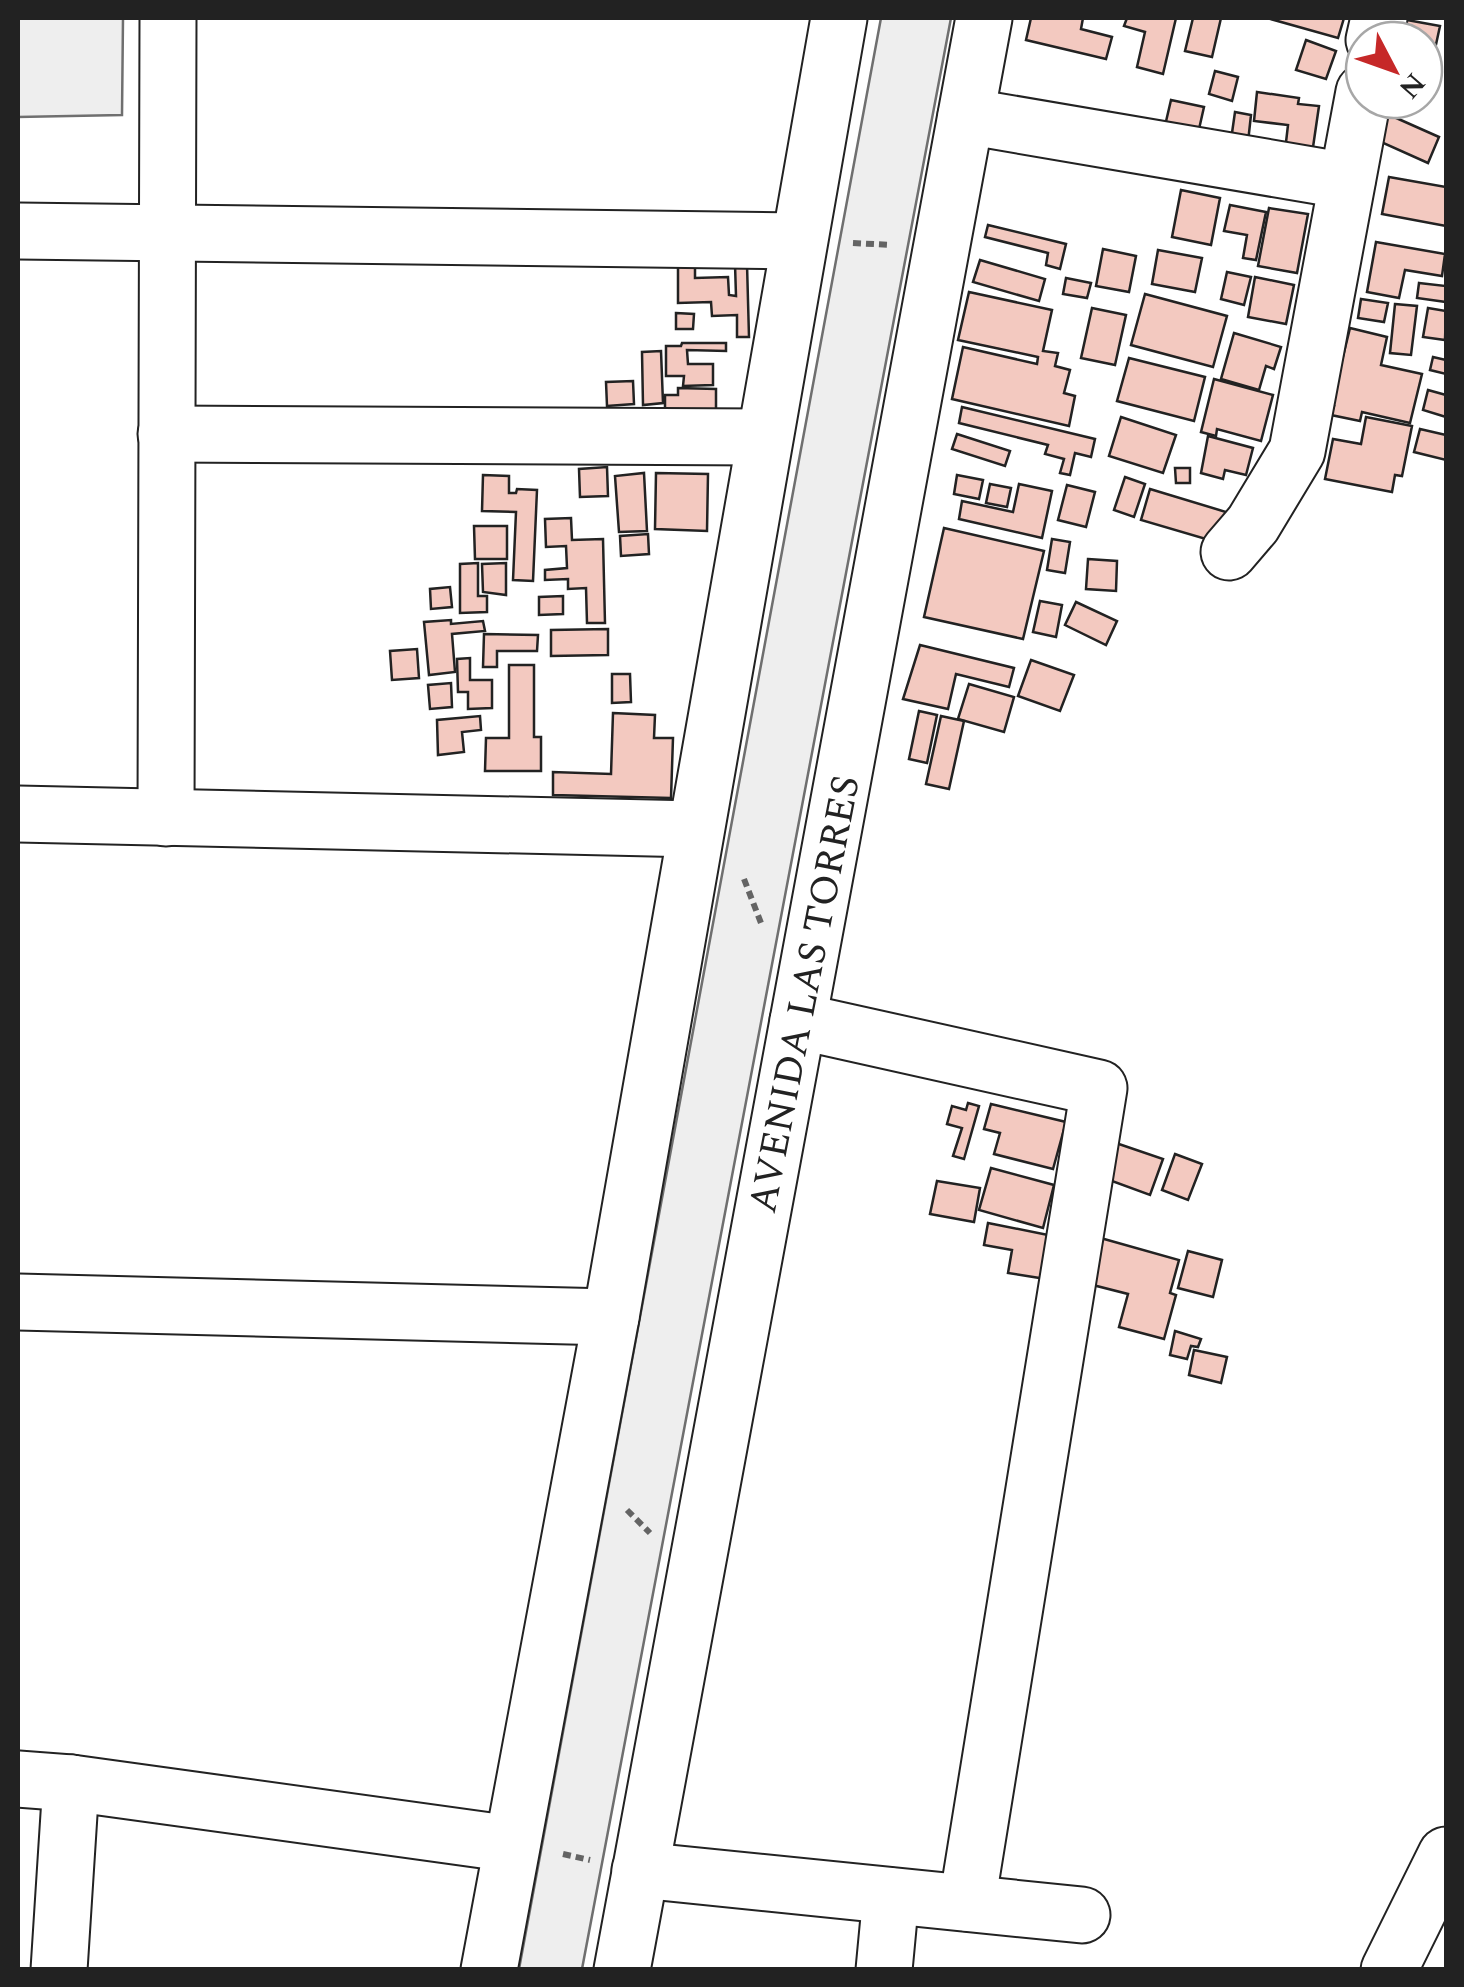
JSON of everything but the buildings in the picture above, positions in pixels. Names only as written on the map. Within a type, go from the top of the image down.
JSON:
[{"type":"street","points":[[166,818],[168,18]]},
{"type":"street","points":[[489,1970],[611,1317],[839,18]]},
{"type":"street","name":"AVENIDA LAS TORRES","points":[[622,1970],[984,18]]},
{"type":"street","points":[[966,116],[1347,181]]},
{"type":"street","points":[[1229,552],[1253,524],[1297,450],[1359,120]]},
{"type":"street","points":[[18,231],[797,241]]},
{"type":"street","points":[[166,434],[763,437]]},
{"type":"street","points":[[18,814],[696,829]]},
{"type":"street","points":[[801,1003],[1098,1088],[966,1903]]},
{"type":"street","points":[[18,1302],[611,1317]]},
{"type":"street","points":[[59,1970],[44,1781],[512,1844]]},
{"type":"street","points":[[1389,1970],[1446,1854]]},
{"type":"street","points":[[640,1870],[1082,1915]]},
{"type":"street","points":[[884,1970],[890,1896]]},
{"type":"path","points":[[797,241],[942,247]]},
{"type":"path","points":[[696,829],[737,860],[782,979],[801,1003]]},
{"type":"path","points":[[583,1467],[695,1576]]},
{"type":"path","points":[[512,1844],[640,1870]]},
{"type":"shaded area","points":[[18,18],[123,18],[122,115],[18,117]]},
{"type":"shaded area","points":[[881,18],[951,18],[582,1969],[519,1969]]}]
